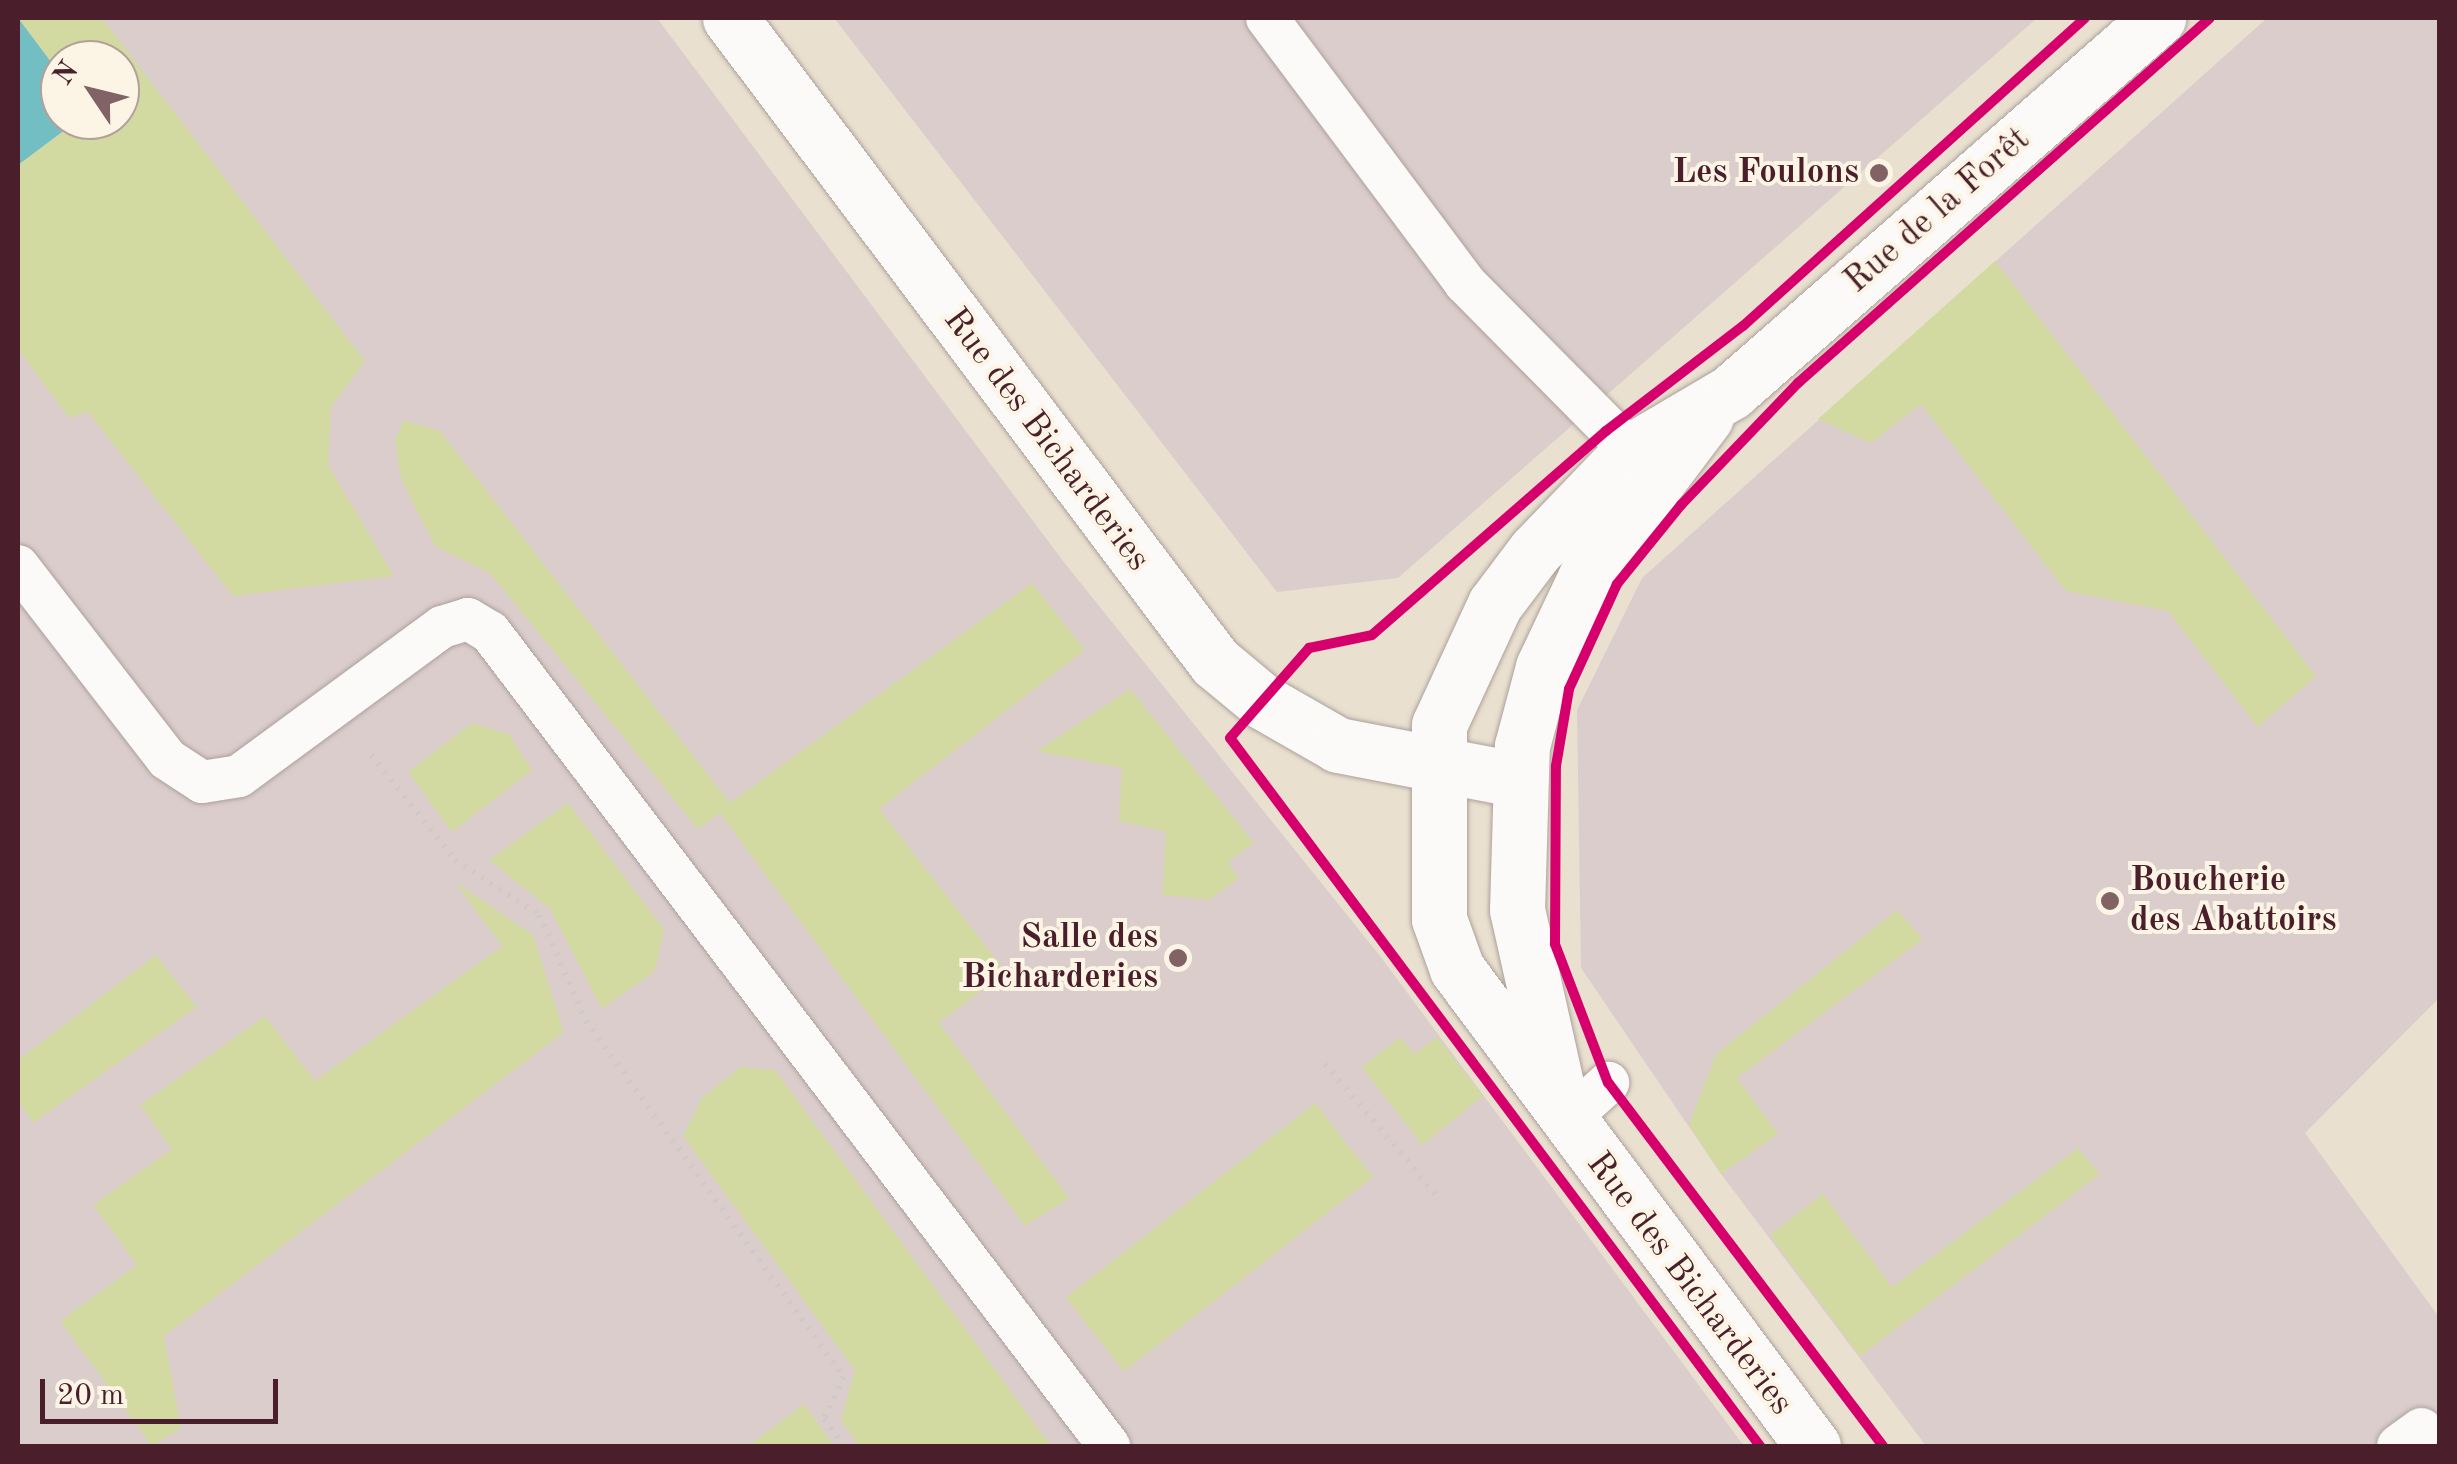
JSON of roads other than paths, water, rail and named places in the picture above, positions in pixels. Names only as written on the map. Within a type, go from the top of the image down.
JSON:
[{"type":"street","name":"Rue des Bicharderies","points":[[730,18],[1215,662],[1264,702],[1338,744],[1435,768],[1519,780],[1517,910],[1534,1005],[1566,1121]]},
{"type":"street","name":"Rue de la Forêt","points":[[1435,768],[1439,725],[1495,604],[1535,551],[1632,450],[1716,403],[2158,18]]},
{"type":"street","name":"Rue de la Forêt","points":[[1519,780],[1543,667],[1586,576],[1716,403]]},
{"type":"street","name":"Rue des Bicharderies","points":[[1435,768],[1439,919],[1458,969],[1566,1121],[1812,1446]]},
{"type":"lane","points":[[1268,18],[1465,283],[1632,450]]},
{"type":"lane","points":[[18,566],[167,759],[202,782],[240,776],[442,627],[468,619],[490,632],[1108,1446]]},
{"type":"lane","points":[[1566,1121],[1608,1083]]},
{"type":"water","points":[[18,18],[40,47],[40,140],[51,140],[18,165]]},
{"type":"place","name":"Les Foulons","points":[[1879,173]]},
{"type":"place","name":"Boucherie des Abattoirs","points":[[2110,901]]},
{"type":"place","name":"Salle des Bicharderies","points":[[1178,958]]}]
